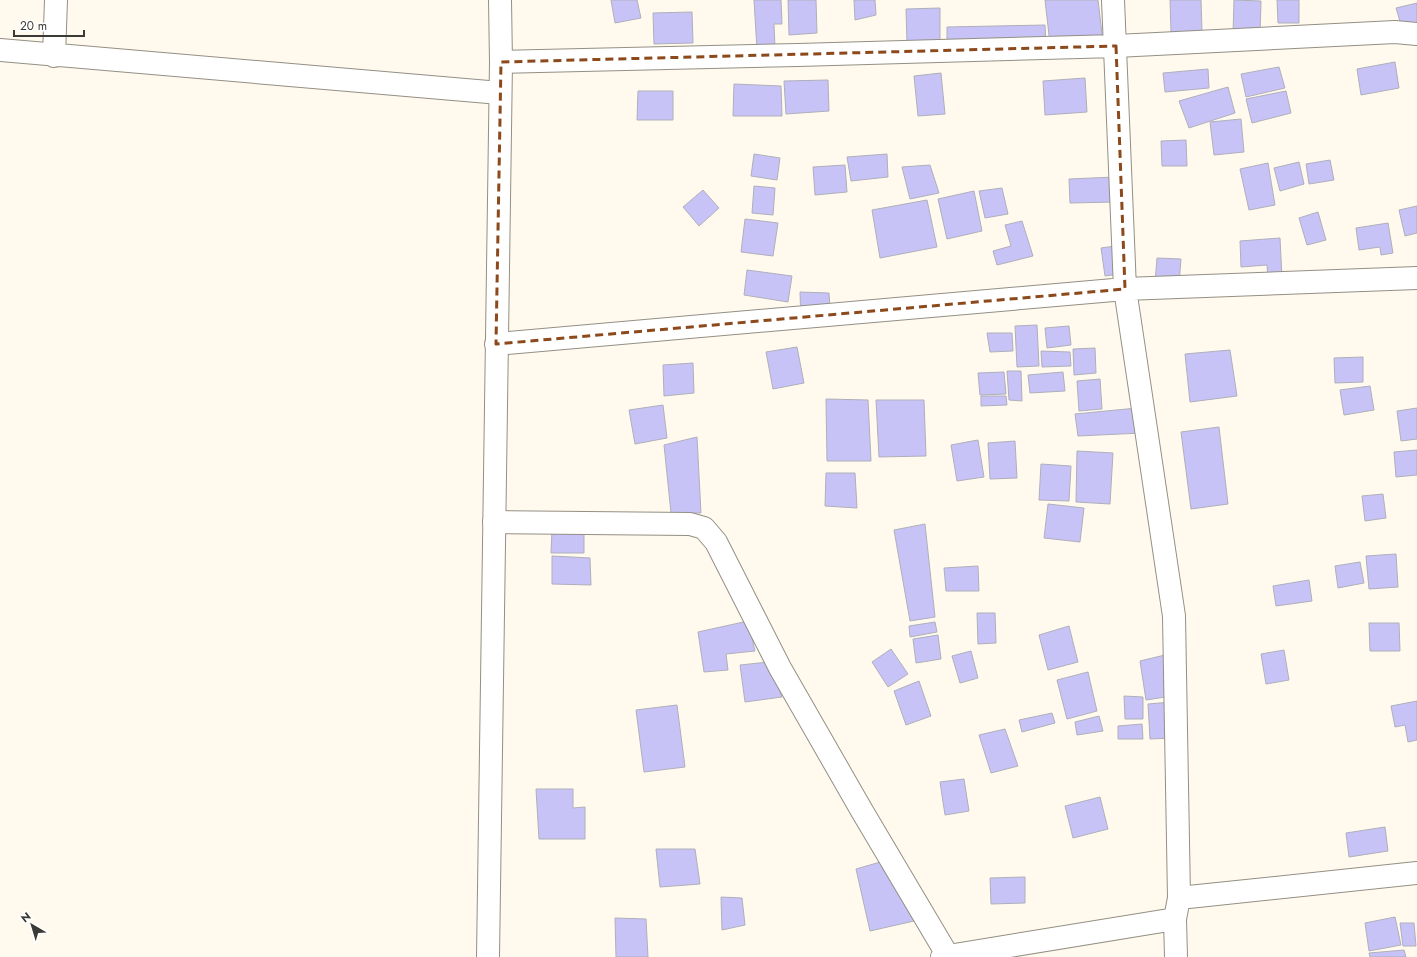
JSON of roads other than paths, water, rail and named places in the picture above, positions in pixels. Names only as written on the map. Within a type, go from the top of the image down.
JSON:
[{"type":"street","points":[[54,56],[56,0]]},
{"type":"street","points":[[488,957],[501,62],[500,0]]},
{"type":"street","points":[[1113,0],[1125,289],[1174,616],[1179,898],[1175,919],[1176,957]]},
{"type":"street","points":[[501,62],[1116,46],[1395,32],[1417,34]]},
{"type":"street","points":[[0,50],[54,56],[500,93]]},
{"type":"street","points":[[496,344],[1125,289],[1417,278]]},
{"type":"street","points":[[494,522],[690,524],[704,528],[716,542],[784,675],[945,957],[1175,919]]},
{"type":"street","points":[[1179,898],[1417,873]]}]
